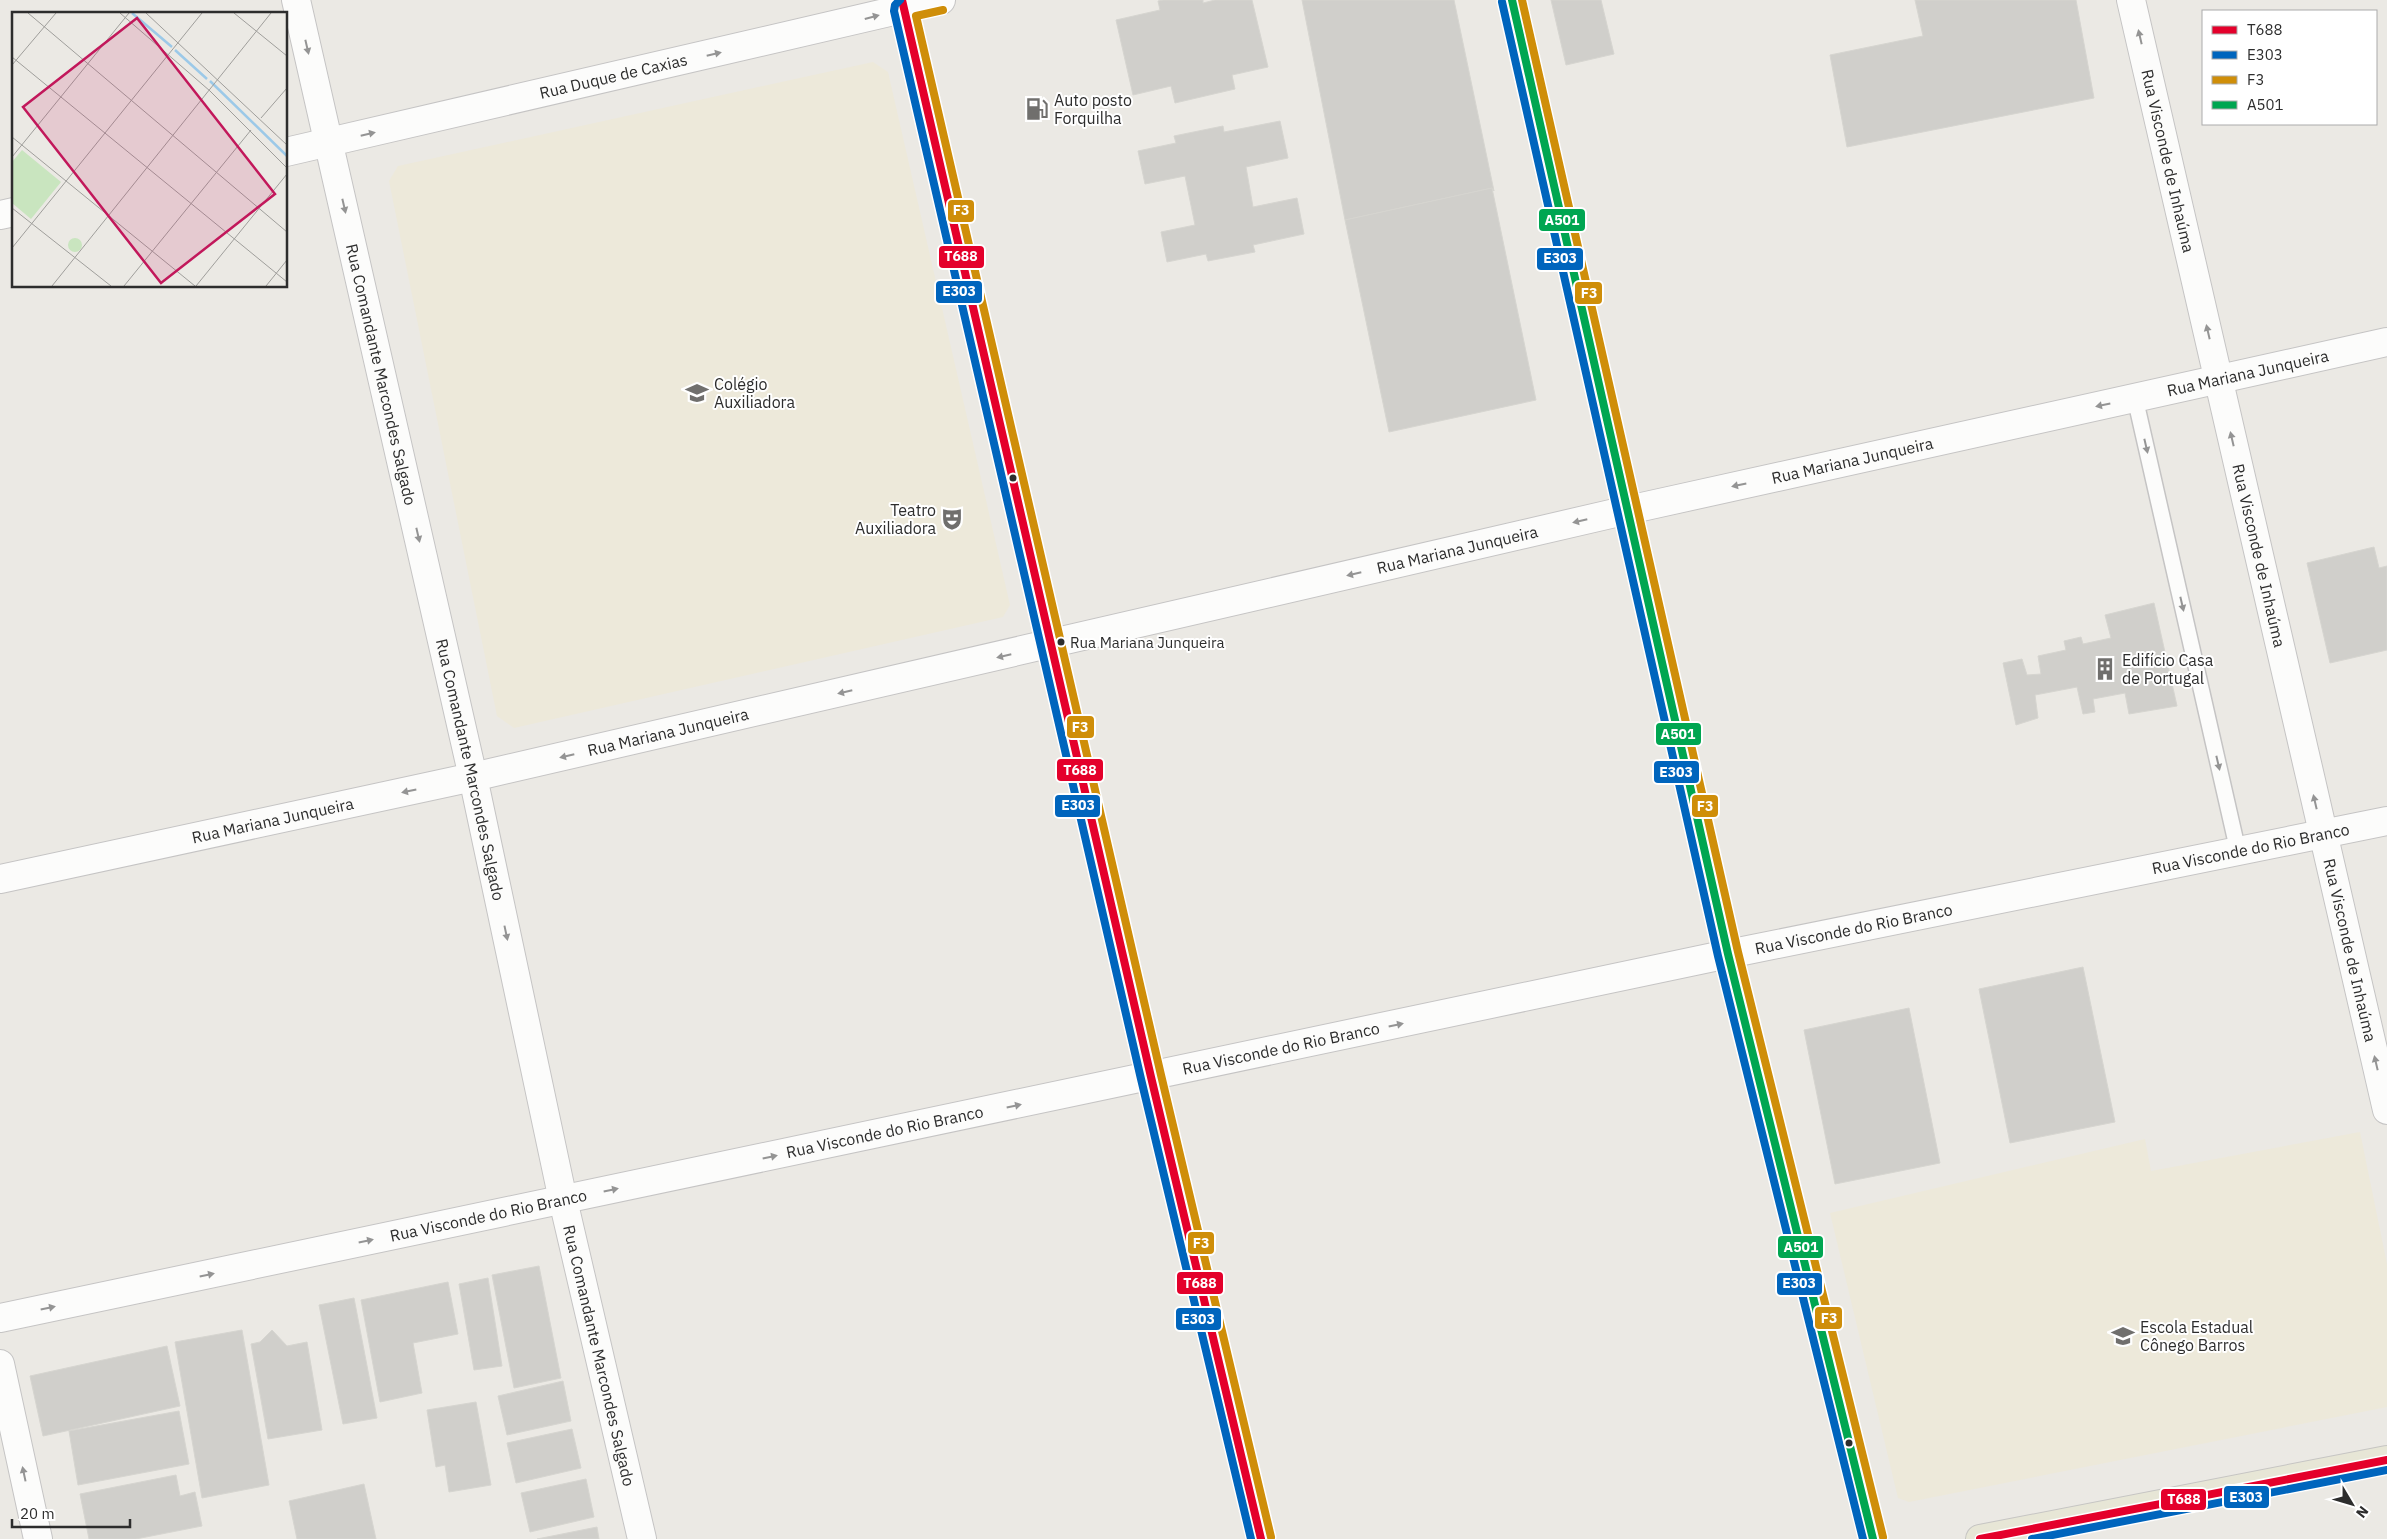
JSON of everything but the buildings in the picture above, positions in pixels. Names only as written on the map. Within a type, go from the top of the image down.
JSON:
[{"type":"main road","points":[[1980,1539],[2387,1460]]},
{"type":"street","name":"Rua Comandante Marcondes Salgado","points":[[296,0],[473,777],[563,1200],[642,1539]]},
{"type":"street","name":"Rua Duque de Caxias","points":[[288,152],[903,4],[941,0]]},
{"type":"street","points":[[1512,0],[1728,954],[1873,1539]]},
{"type":"street","name":"Rua Visconde de Inhaúma","points":[[2131,0],[2322,835],[2387,1110]]},
{"type":"street","points":[[903,4],[1151,1077],[1261,1539]]},
{"type":"street","name":"Rua Mariana Junqueira","points":[[0,879],[473,777],[1051,645],[1628,510],[2387,342]]},
{"type":"street","name":"Rua Visconde do Rio Branco","points":[[0,1318],[1728,954],[2387,821]]},
{"type":"street","points":[[0,1364],[38,1539]]},
{"type":"lane","points":[[2135,398],[2238,851]]},
{"type":"shaded area","name":"Colégio Auxiliadora","points":[[873,62],[888,72],[1010,605],[1003,617],[514,728],[497,716],[389,181],[398,166]]},
{"type":"shaded area","name":"Escola Estadual Cônego Barros","points":[[2360,1132],[2387,1264],[2387,1407],[1909,1502],[1898,1498],[1830,1213],[2145,1139],[2151,1171]]},
{"type":"transit line","name":"E303","points":[[900,0],[895,5],[894,11],[1141,1079],[1251,1539]]},
{"type":"transit line","name":"T688","points":[[902,0],[1151,1077],[1261,1539]]},
{"type":"transit line","name":"A501","points":[[1512,0],[1728,954],[1873,1539]]},
{"type":"transit line","name":"F3","points":[[1522,0],[1738,952],[1883,1537]]},
{"type":"transit line","name":"E303","points":[[1502,2],[1718,956],[1863,1539]]},
{"type":"transit line","name":"F3","points":[[943,10],[916,16],[1161,1075],[1271,1537]]},
{"type":"transit line","name":"T688","points":[[1980,1539],[2387,1460]]},
{"type":"transit line","name":"E303","points":[[2032,1539],[2387,1470]]},
{"type":"place","name":"Auto posto Forquilha","points":[[1037,109]]},
{"type":"place","name":"Colégio Auxiliadora","points":[[697,393]]},
{"type":"place","name":"Teatro Auxiliadora","points":[[952,519]]},
{"type":"place","name":"Rua Mariana Junqueira","points":[[1061,642]]},
{"type":"place","name":"Edifício Casa de Portugal","points":[[2105,669]]},
{"type":"place","name":"Escola Estadual Cônego Barros","points":[[2123,1336]]}]
